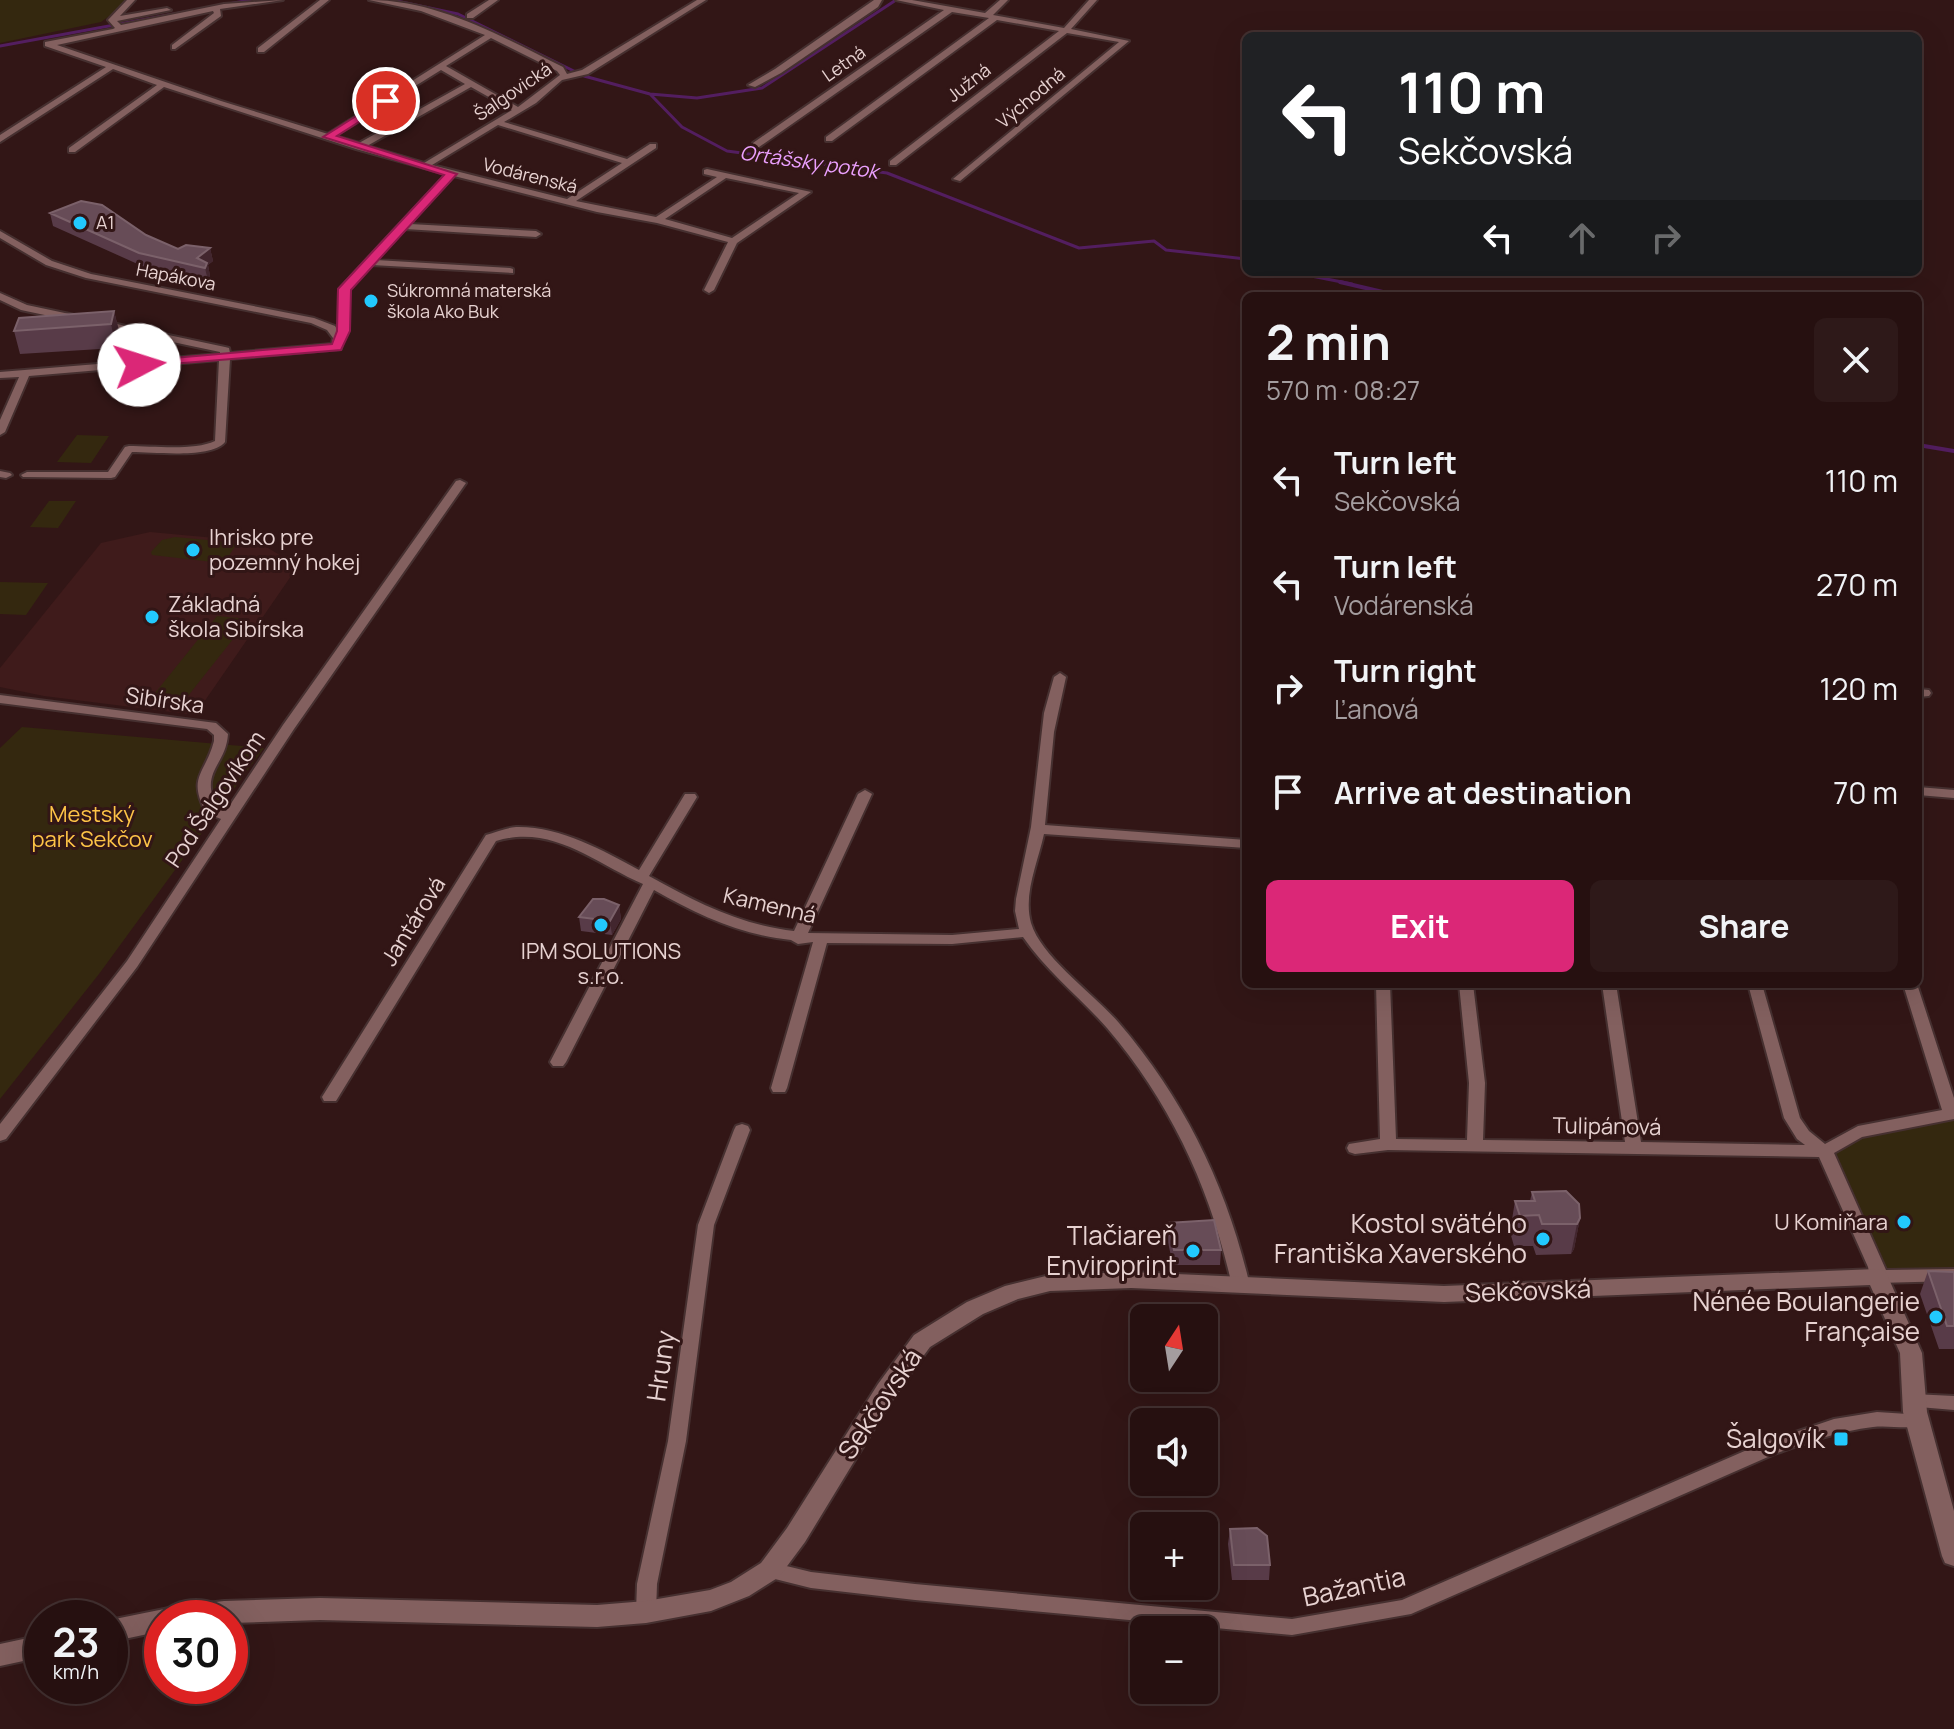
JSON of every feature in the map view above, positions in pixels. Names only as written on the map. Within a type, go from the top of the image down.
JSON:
[{"type":"street","points":[[115,24],[131,0]]},
{"type":"street","points":[[115,24],[223,0]]},
{"type":"street","points":[[115,24],[144,26],[216,8],[279,0]]},
{"type":"street","points":[[261,50],[325,0]]},
{"type":"street","points":[[373,0],[413,5],[449,15],[575,74]]},
{"type":"street","points":[[470,16],[494,0]]},
{"type":"street","name":"Šalgovická","points":[[425,166],[702,0]]},
{"type":"street","points":[[752,85],[778,71],[878,0]]},
{"type":"street","points":[[900,0],[1066,30]]},
{"type":"street","points":[[829,139],[992,16],[1004,0]]},
{"type":"street","name":"Južná","points":[[893,163],[1066,30],[1093,0]]},
{"type":"street","points":[[175,47],[218,14],[216,8]]},
{"type":"street","name":"Letná","points":[[756,145],[951,9]]},
{"type":"street","name":"Vodárenská","points":[[115,24],[111,33],[48,44],[162,85],[451,174],[658,220],[733,241]]},
{"type":"street","name":"Východná","points":[[957,179],[1125,41],[1066,30]]},
{"type":"street","points":[[328,137],[490,35]]},
{"type":"street","points":[[440,66],[518,110]]},
{"type":"street","points":[[0,139],[111,67]]},
{"type":"street","points":[[359,147],[472,83]]},
{"type":"street","points":[[72,150],[162,85]]},
{"type":"street","points":[[499,123],[628,162]]},
{"type":"street","points":[[568,202],[653,146]]},
{"type":"street","points":[[707,172],[807,192],[733,241],[709,290]]},
{"type":"street","points":[[0,375],[225,358],[338,343],[343,331],[344,289],[451,174]]},
{"type":"street","points":[[658,220],[725,175]]},
{"type":"street","points":[[401,226],[536,234]]},
{"type":"street","name":"Hapákova","points":[[0,234],[49,263],[89,276],[314,321],[331,328],[338,343]]},
{"type":"street","points":[[369,262],[510,271]]},
{"type":"street","points":[[0,296],[24,308],[225,350],[219,444],[210,448],[129,449],[111,475],[27,475]]},
{"type":"street","points":[[0,432],[25,374]]},
{"type":"street","name":"Pod Šalgovíkom","points":[[0,1135],[132,964],[229,817],[460,483]]},
{"type":"street","points":[[1060,677],[1051,713],[1038,829],[1022,909],[1027,932],[1128,1044],[1175,1113],[1216,1190],[1241,1286]]},
{"type":"street","name":"Sibírska","points":[[0,699],[211,726],[221,734],[222,743],[205,778],[203,791],[211,810],[229,817]]},
{"type":"street","points":[[1922,791],[1954,794]]},
{"type":"street","points":[[798,939],[865,794]]},
{"type":"street","points":[[558,1062],[645,881],[690,797]]},
{"type":"street","name":"Jantárová","points":[[330,1097],[491,838],[503,831],[522,829],[568,840]]},
{"type":"street","points":[[1038,829],[1242,844]]},
{"type":"street","name":"Kamenná","points":[[568,840],[715,917],[798,939],[957,939],[1027,932]]},
{"type":"street","points":[[779,1088],[821,939]]},
{"type":"street","points":[[1383,988],[1388,1144]]},
{"type":"street","points":[[1466,988],[1477,1083],[1475,1146]]},
{"type":"street","points":[[1610,988],[1634,1148]]},
{"type":"street","points":[[1756,988],[1792,1118],[1803,1135],[1825,1151],[1877,1267],[1877,1277],[1911,1353],[1915,1411],[1954,1556]]},
{"type":"street","points":[[1825,1151],[1858,1132],[1951,1114],[1911,988]]},
{"type":"street","name":"Hruny","points":[[646,1612],[647,1584],[677,1441],[706,1225],[742,1130]]},
{"type":"street","name":"Tulipánová","points":[[1355,1148],[1388,1144],[1825,1151]]},
{"type":"street","name":"Sekčovská","points":[[248,1611],[320,1609],[566,1616],[646,1612],[711,1600],[740,1589],[770,1570],[906,1360],[922,1341],[995,1299],[1050,1283],[1105,1279],[1444,1294],[1954,1275]]},
{"type":"street","name":"Bažantia","points":[[770,1570],[811,1580],[915,1592],[1292,1627],[1404,1608],[1770,1448],[1834,1426],[1954,1403]]},
{"type":"street","points":[[0,1655],[24,1650]]},
{"type":"shaded area","name":"Základná škola Sibírska","points":[[150,532],[258,542],[298,566],[195,715],[44,696],[0,687],[0,668],[101,543]]},
{"type":"green space","points":[[0,0],[131,0],[101,22],[0,43]]},
{"type":"green space","points":[[77,435],[109,436],[91,463],[57,462]]},
{"type":"green space","points":[[49,501],[76,501],[58,528],[30,527]]},
{"type":"green space","name":"Ihrisko pre pozemný hokej","points":[[175,537],[236,545],[228,557],[213,562],[152,555],[151,552],[162,540]]},
{"type":"green space","points":[[0,582],[48,583],[26,615],[0,614]]},
{"type":"green space","points":[[217,616],[249,619],[184,701],[151,698]]},
{"type":"green space","name":"Mestský park Sekčov","points":[[22,727],[264,748],[99,974],[0,1099],[0,748]]},
{"type":"green space","name":"U Komiňara","points":[[1954,1114],[1954,1275],[1877,1277],[1825,1151],[1858,1132]]},
{"type":"building","points":[[81,201],[102,205],[146,235],[178,249],[186,245],[210,248],[197,258],[207,263],[205,268],[139,253],[50,213]]},
{"type":"building","points":[[114,311],[111,324],[14,331],[19,318]]},
{"type":"building","points":[[593,899],[604,899],[619,905],[610,921],[579,917]]},
{"type":"building","points":[[1566,1191],[1579,1204],[1577,1224],[1542,1224],[1539,1215],[1520,1216],[1515,1201],[1535,1201],[1532,1192]]},
{"type":"building","points":[[1214,1220],[1221,1250],[1174,1250],[1168,1223]]},
{"type":"building","points":[[1928,1271],[1954,1272],[1954,1326],[1947,1326]]},
{"type":"building","points":[[1257,1528],[1267,1536],[1270,1565],[1234,1565],[1230,1529]]},
{"type":"waterway","name":"Ortášsky potok","points":[[0,46],[250,0]]},
{"type":"waterway","name":"Ortášsky potok","points":[[392,0],[458,14],[584,76],[650,94]]},
{"type":"waterway","points":[[650,94],[697,98],[762,88],[896,0]]},
{"type":"waterway","name":"Ortášsky potok","points":[[650,94],[682,127],[727,151],[887,173],[1079,248],[1154,241],[1166,250],[1242,259]]},
{"type":"waterway","name":"Ortášsky potok","points":[[1311,276],[1352,284]]},
{"type":"waterway","name":"Ortášsky potok","points":[[1340,282],[1383,292]]},
{"type":"waterway","name":"Ortášsky potok","points":[[1922,446],[1954,451]]},
{"type":"place","name":"A1","points":[[80,223]]},
{"type":"place","name":"Súkromná materská škola Ako Buk","points":[[371,301]]},
{"type":"place","name":"Ihrisko pre pozemný hokej","points":[[193,550]]},
{"type":"place","name":"Základná škola Sibírska","points":[[152,617]]},
{"type":"place","name":"IPM SOLUTIONS s.r.o.","points":[[601,925]]},
{"type":"place","name":"U Komiňara","points":[[1904,1222]]},
{"type":"place","name":"Kostol svätého Františka Xaverského","points":[[1543,1239]]},
{"type":"place","name":"Tlačiareň Enviroprint","points":[[1193,1251]]},
{"type":"place","name":"Nénée Boulangerie Française","points":[[1936,1317]]},
{"type":"place","name":"Šalgovík","points":[[1841,1439]]},
{"type":"route","points":[[139,365],[337,347],[343,331],[344,289],[451,174],[328,137],[386,101]]}]
